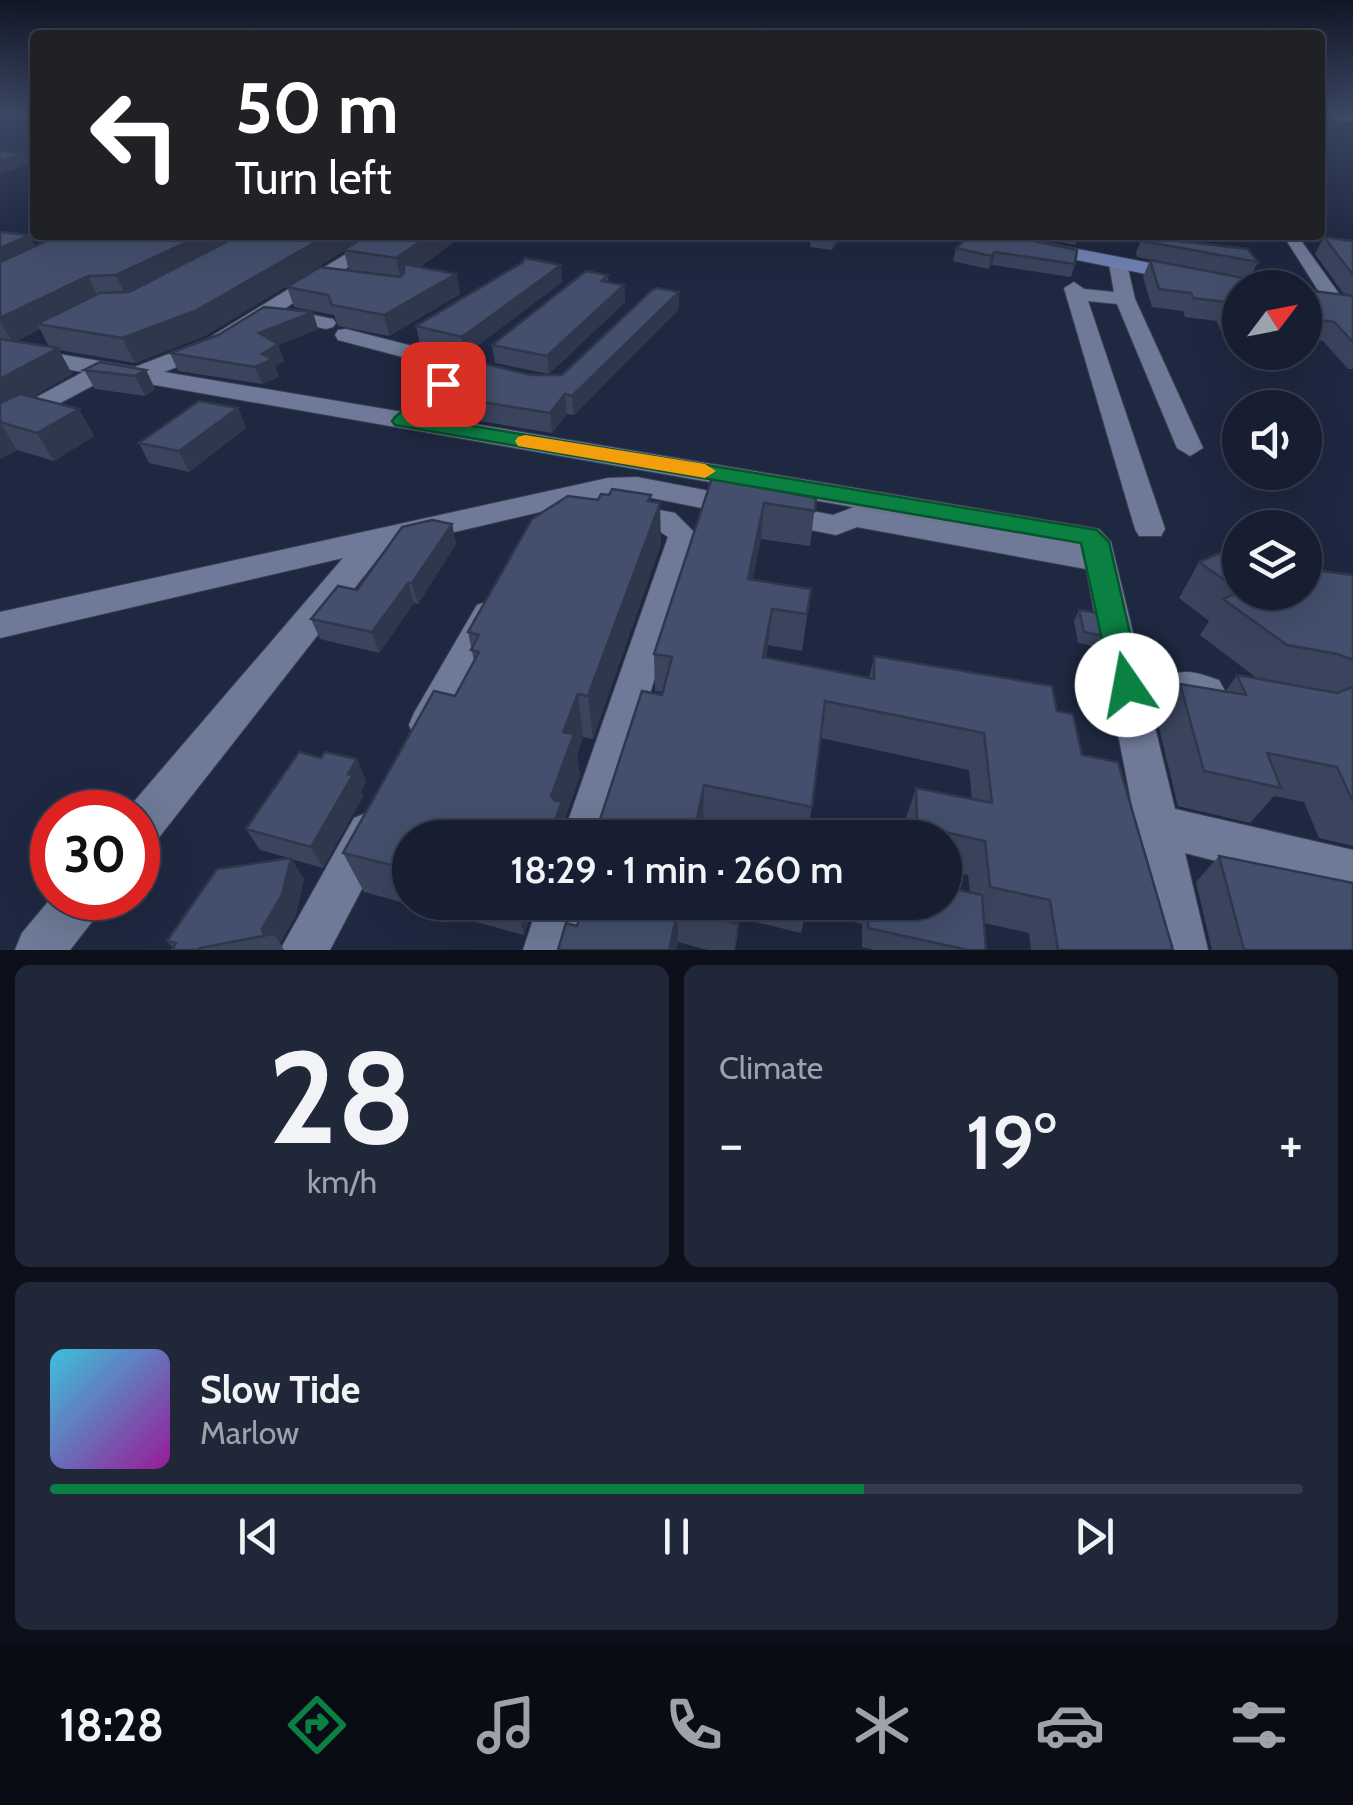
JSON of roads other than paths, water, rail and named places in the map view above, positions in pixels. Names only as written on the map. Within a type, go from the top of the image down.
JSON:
[{"type":"street","points":[[1002,240],[1222,283]]},
{"type":"street","points":[[1292,240],[1344,304]]},
{"type":"street","points":[[134,375],[215,344],[321,277],[387,243]]},
{"type":"street","points":[[1118,264],[1124,299],[1190,448]]},
{"type":"street","points":[[321,277],[359,283]]},
{"type":"street","points":[[1124,299],[1075,291],[1150,529]]},
{"type":"street","points":[[265,312],[393,348],[472,363],[518,380]]},
{"type":"street","points":[[393,348],[424,328]]},
{"type":"street","points":[[8,353],[47,338]]},
{"type":"street","points":[[8,353],[1076,531],[1099,553],[1184,950]]},
{"type":"street","points":[[402,421],[472,363]]},
{"type":"street","points":[[0,427],[106,369]]},
{"type":"street","points":[[0,626],[568,494],[637,486],[836,525],[854,517],[1099,553]]},
{"type":"street","points":[[536,536],[561,523],[605,512],[663,518],[675,524],[684,536],[590,820]]},
{"type":"street","points":[[160,803],[378,537]]},
{"type":"street","points":[[409,759],[504,586]]},
{"type":"street","points":[[1127,685],[1169,696],[1185,687],[1238,697]]},
{"type":"street","points":[[304,950],[390,794]]},
{"type":"street","points":[[1160,826],[1353,873]]},
{"type":"street","points":[[39,950],[64,920]]},
{"type":"street","points":[[547,950],[556,920]]}]
